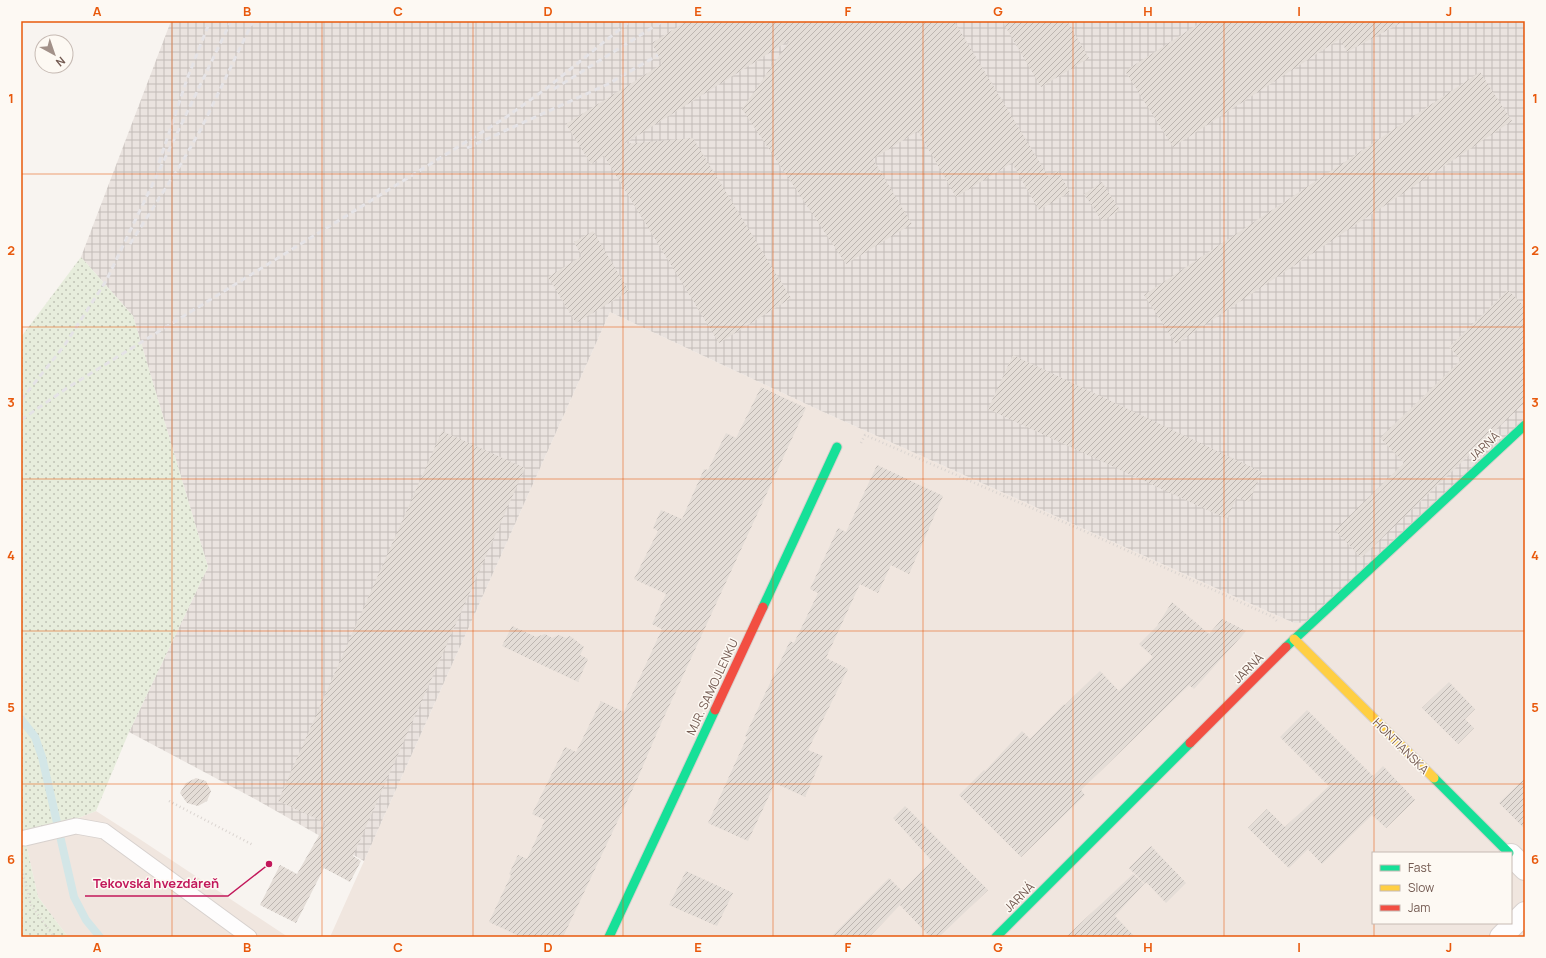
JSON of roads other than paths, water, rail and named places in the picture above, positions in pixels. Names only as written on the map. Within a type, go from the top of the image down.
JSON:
[{"type":"street","name":"JARNÁ","points":[[996,937],[1294,639],[1525,425]]},
{"type":"street","name":"MJR. SAMOJLENKU","points":[[609,937],[837,447]]},
{"type":"street","name":"HONTIANSKA","points":[[1294,639],[1508,852]]},
{"type":"street","name":"HONTIANSKA","points":[[1512,856],[1525,869]]},
{"type":"street","points":[[1501,937],[1525,913]]},
{"type":"lane","points":[[25,838],[76,826],[104,831],[249,937]]},
{"type":"waterway","points":[[21,719],[35,737],[42,757],[74,897],[86,920],[100,937]]},
{"type":"railway","points":[[159,163],[187,79],[210,21]]},
{"type":"railway","points":[[21,400],[64,346],[106,281],[231,21]]},
{"type":"railway","points":[[130,244],[181,164],[201,129],[253,21]]},
{"type":"railway","points":[[21,420],[67,388],[505,118],[547,88],[630,21]]},
{"type":"railway","points":[[554,89],[663,21]]},
{"type":"railway","points":[[467,148],[608,84],[658,55]]},
{"type":"place","name":"Tekovská hvezdáreň","points":[[269,864]]}]
